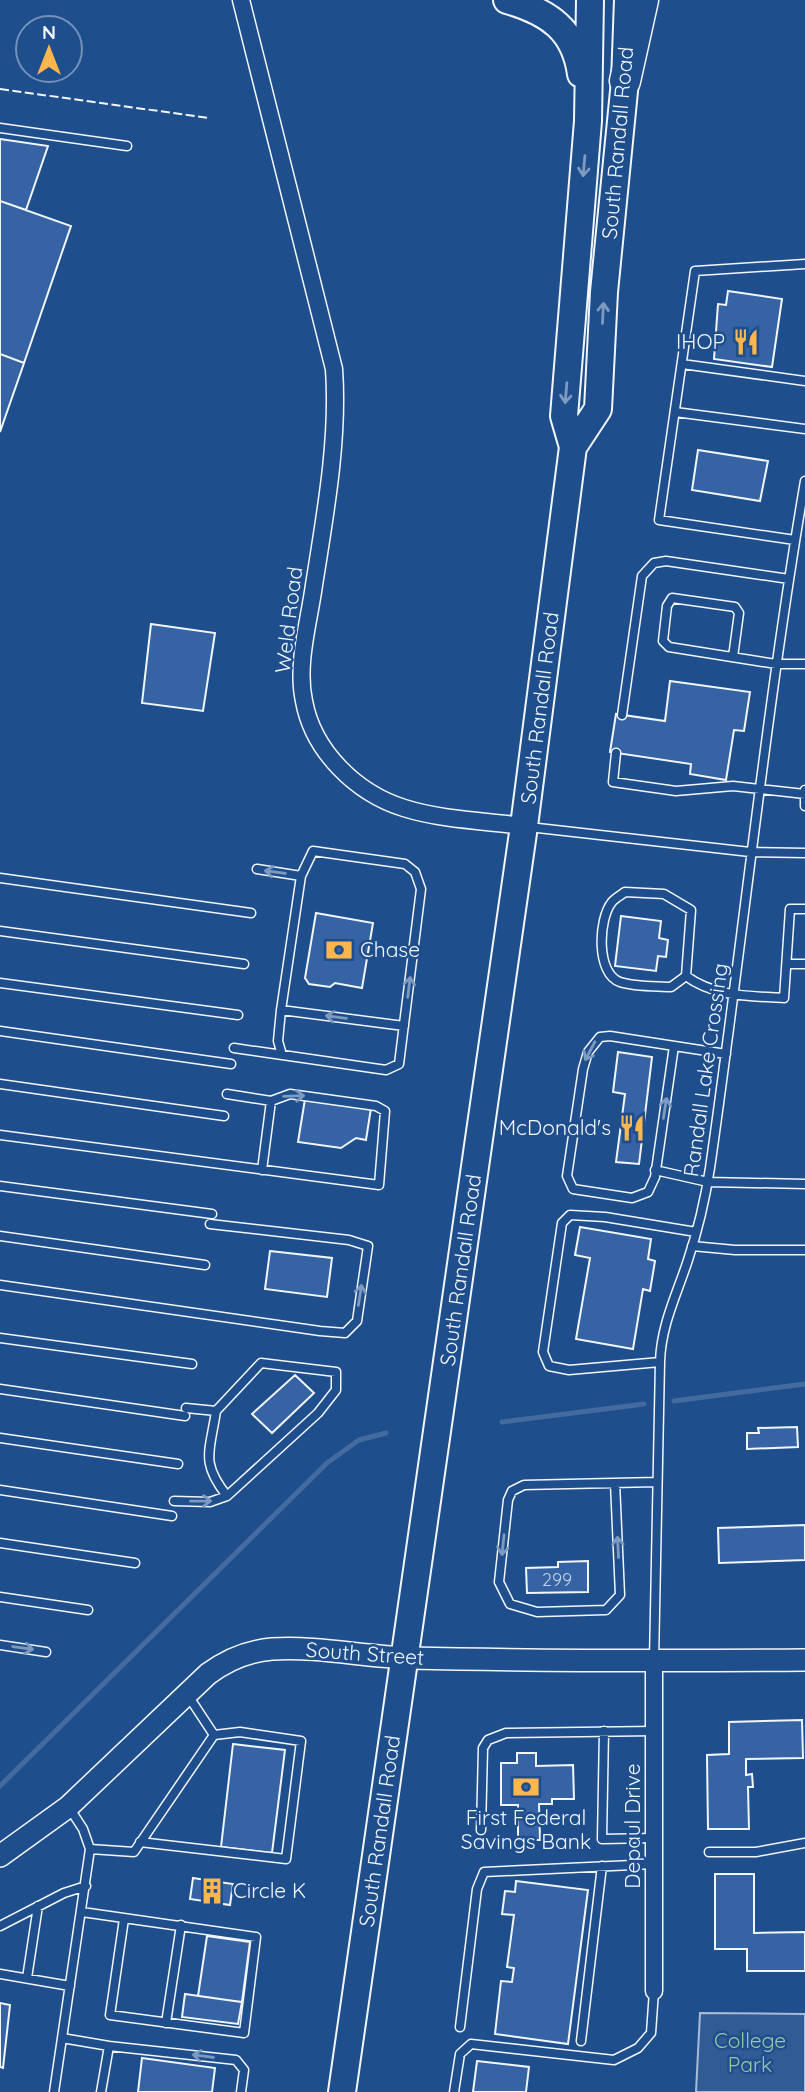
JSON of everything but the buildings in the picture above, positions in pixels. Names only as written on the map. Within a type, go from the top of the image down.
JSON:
[{"type":"highway","points":[[625,81],[643,0]]},
{"type":"main road","points":[[507,0],[532,7],[557,24],[578,49],[587,121]]},
{"type":"main road","name":"South Randall Road","points":[[342,2092],[524,826],[573,447],[564,416],[587,121],[590,0]]},
{"type":"main road","name":"South Randall Road","points":[[573,447],[598,409],[604,292],[625,81],[628,0]]},
{"type":"street","name":"Weld Road","points":[[241,0],[334,369],[334,429],[303,664],[306,712],[332,761],[346,775],[380,798],[422,812],[524,826]]},
{"type":"street","name":"South Street","points":[[0,1856],[68,1807],[186,1693],[219,1666],[252,1652],[293,1648],[406,1658],[654,1662],[805,1660]]},
{"type":"street","name":"Depaul Drive","points":[[654,1662],[654,1991]]},
{"type":"lane","points":[[0,128],[127,146]]},
{"type":"lane","points":[[795,540],[659,520],[695,271],[805,264]]},
{"type":"lane","points":[[682,364],[805,381]]},
{"type":"lane","points":[[675,412],[805,429]]},
{"type":"lane","name":"Randall Lake Crossing","points":[[654,1662],[660,1362],[664,1326],[692,1246],[708,1182],[735,995],[750,852],[776,664],[805,481]]},
{"type":"lane","points":[[622,715],[642,576],[654,563],[666,561],[789,579]]},
{"type":"lane","points":[[733,657],[739,613],[735,607],[673,598],[667,606],[663,641],[669,647],[776,664],[805,664]]},
{"type":"lane","points":[[616,753],[613,782],[676,791],[733,786],[759,791],[805,792],[805,806]]},
{"type":"lane","name":"Weld Road","points":[[524,826],[750,852],[805,853]]},
{"type":"lane","points":[[234,1048],[282,1055],[386,1070],[399,1064],[421,889],[415,872],[405,864],[313,851],[301,876],[281,1010],[278,1041],[282,1055]]},
{"type":"lane","points":[[257,869],[301,876]]},
{"type":"lane","points":[[0,878],[251,913]]},
{"type":"lane","points":[[625,892],[664,894],[691,910],[685,976],[671,987],[620,982],[607,973],[601,958],[610,903],[625,892]]},
{"type":"lane","points":[[685,976],[698,985],[735,995],[785,998],[790,909],[805,909]]},
{"type":"lane","points":[[0,931],[244,964]]},
{"type":"lane","points":[[787,964],[805,964]]},
{"type":"lane","points":[[0,984],[238,1015]]},
{"type":"lane","points":[[281,1010],[404,1026]]},
{"type":"lane","points":[[0,1031],[231,1064]]},
{"type":"lane","points":[[674,1046],[655,1170],[648,1192],[632,1198],[573,1189],[567,1177],[583,1069],[588,1052],[600,1037],[674,1046],[726,1054]]},
{"type":"lane","points":[[0,1084],[225,1116]]},
{"type":"lane","points":[[0,1135],[379,1185],[385,1111],[376,1106],[290,1094],[271,1101],[227,1094]]},
{"type":"lane","points":[[262,1170],[271,1101]]},
{"type":"lane","points":[[655,1170],[708,1182],[805,1184]]},
{"type":"lane","points":[[0,1185],[212,1214]]},
{"type":"lane","points":[[660,1362],[569,1370],[549,1366],[543,1352],[562,1223],[570,1215],[605,1217],[696,1232]]},
{"type":"lane","points":[[0,1285],[320,1331],[345,1333],[356,1321],[368,1246],[349,1240],[210,1224]]},
{"type":"lane","points":[[0,1236],[205,1265]]},
{"type":"lane","points":[[692,1246],[735,1250],[805,1250]]},
{"type":"lane","points":[[0,1338],[192,1364]]},
{"type":"lane","points":[[174,1501],[210,1502],[227,1496],[318,1413],[336,1390],[336,1372],[261,1363],[216,1411],[208,1465],[211,1476],[227,1496]]},
{"type":"lane","points":[[0,1389],[185,1412],[216,1411]]},
{"type":"lane","points":[[0,1438],[178,1465]]},
{"type":"lane","points":[[615,1483],[620,1594],[606,1610],[537,1612],[510,1604],[499,1582],[508,1500],[512,1491],[524,1485],[657,1482]]},
{"type":"lane","points":[[0,1489],[172,1516]]},
{"type":"lane","points":[[0,1543],[135,1563]]},
{"type":"lane","points":[[0,1597],[88,1610]]},
{"type":"lane","points":[[0,1645],[46,1652]]},
{"type":"lane","points":[[186,1693],[215,1735]]},
{"type":"lane","points":[[604,1731],[602,1839],[654,1838]]},
{"type":"lane","points":[[481,1830],[483,1748],[488,1740],[506,1733],[654,1731]]},
{"type":"lane","points":[[90,1849],[134,1852],[140,1842],[215,1735],[240,1732],[301,1741],[286,1859],[140,1842]]},
{"type":"lane","points":[[54,2092],[90,1849],[83,1829],[68,1807]]},
{"type":"lane","points":[[709,1852],[757,1852],[805,1843]]},
{"type":"lane","points":[[460,2027],[477,1889],[484,1872],[654,1864]]},
{"type":"lane","points":[[581,2041],[602,1866]]},
{"type":"lane","points":[[0,1926],[86,1885]]},
{"type":"lane","points":[[27,1978],[38,1906]]},
{"type":"lane","points":[[82,1912],[257,1937],[244,2034],[110,2015],[124,1919]]},
{"type":"lane","points":[[166,2023],[181,1925]]},
{"type":"lane","points":[[0,1974],[70,1986]]},
{"type":"lane","points":[[454,2092],[460,2054],[471,2044],[614,2060],[638,2048],[651,2034],[654,1991]]},
{"type":"lane","points":[[62,2038],[236,2060],[244,2070],[241,2092]]},
{"type":"lane","points":[[101,2092],[109,2046]]},
{"type":"shaded area","name":"College Park","points":[[700,2013],[805,2014],[805,2092],[696,2092]]},
{"type":"waterway","points":[[674,1401],[805,1384]]},
{"type":"waterway","points":[[502,1422],[644,1404]]},
{"type":"waterway","points":[[0,1786],[327,1463],[359,1440],[386,1433]]},
{"type":"fence","points":[[0,89],[209,118]]},
{"type":"place","name":"IHOP","points":[[746,342]]},
{"type":"place","name":"Chase","points":[[339,950]]},
{"type":"place","name":"McDonald's","points":[[632,1128]]},
{"type":"place","name":"First Federal Savings Bank","points":[[526,1787]]},
{"type":"place","name":"Circle K","points":[[212,1891]]}]
